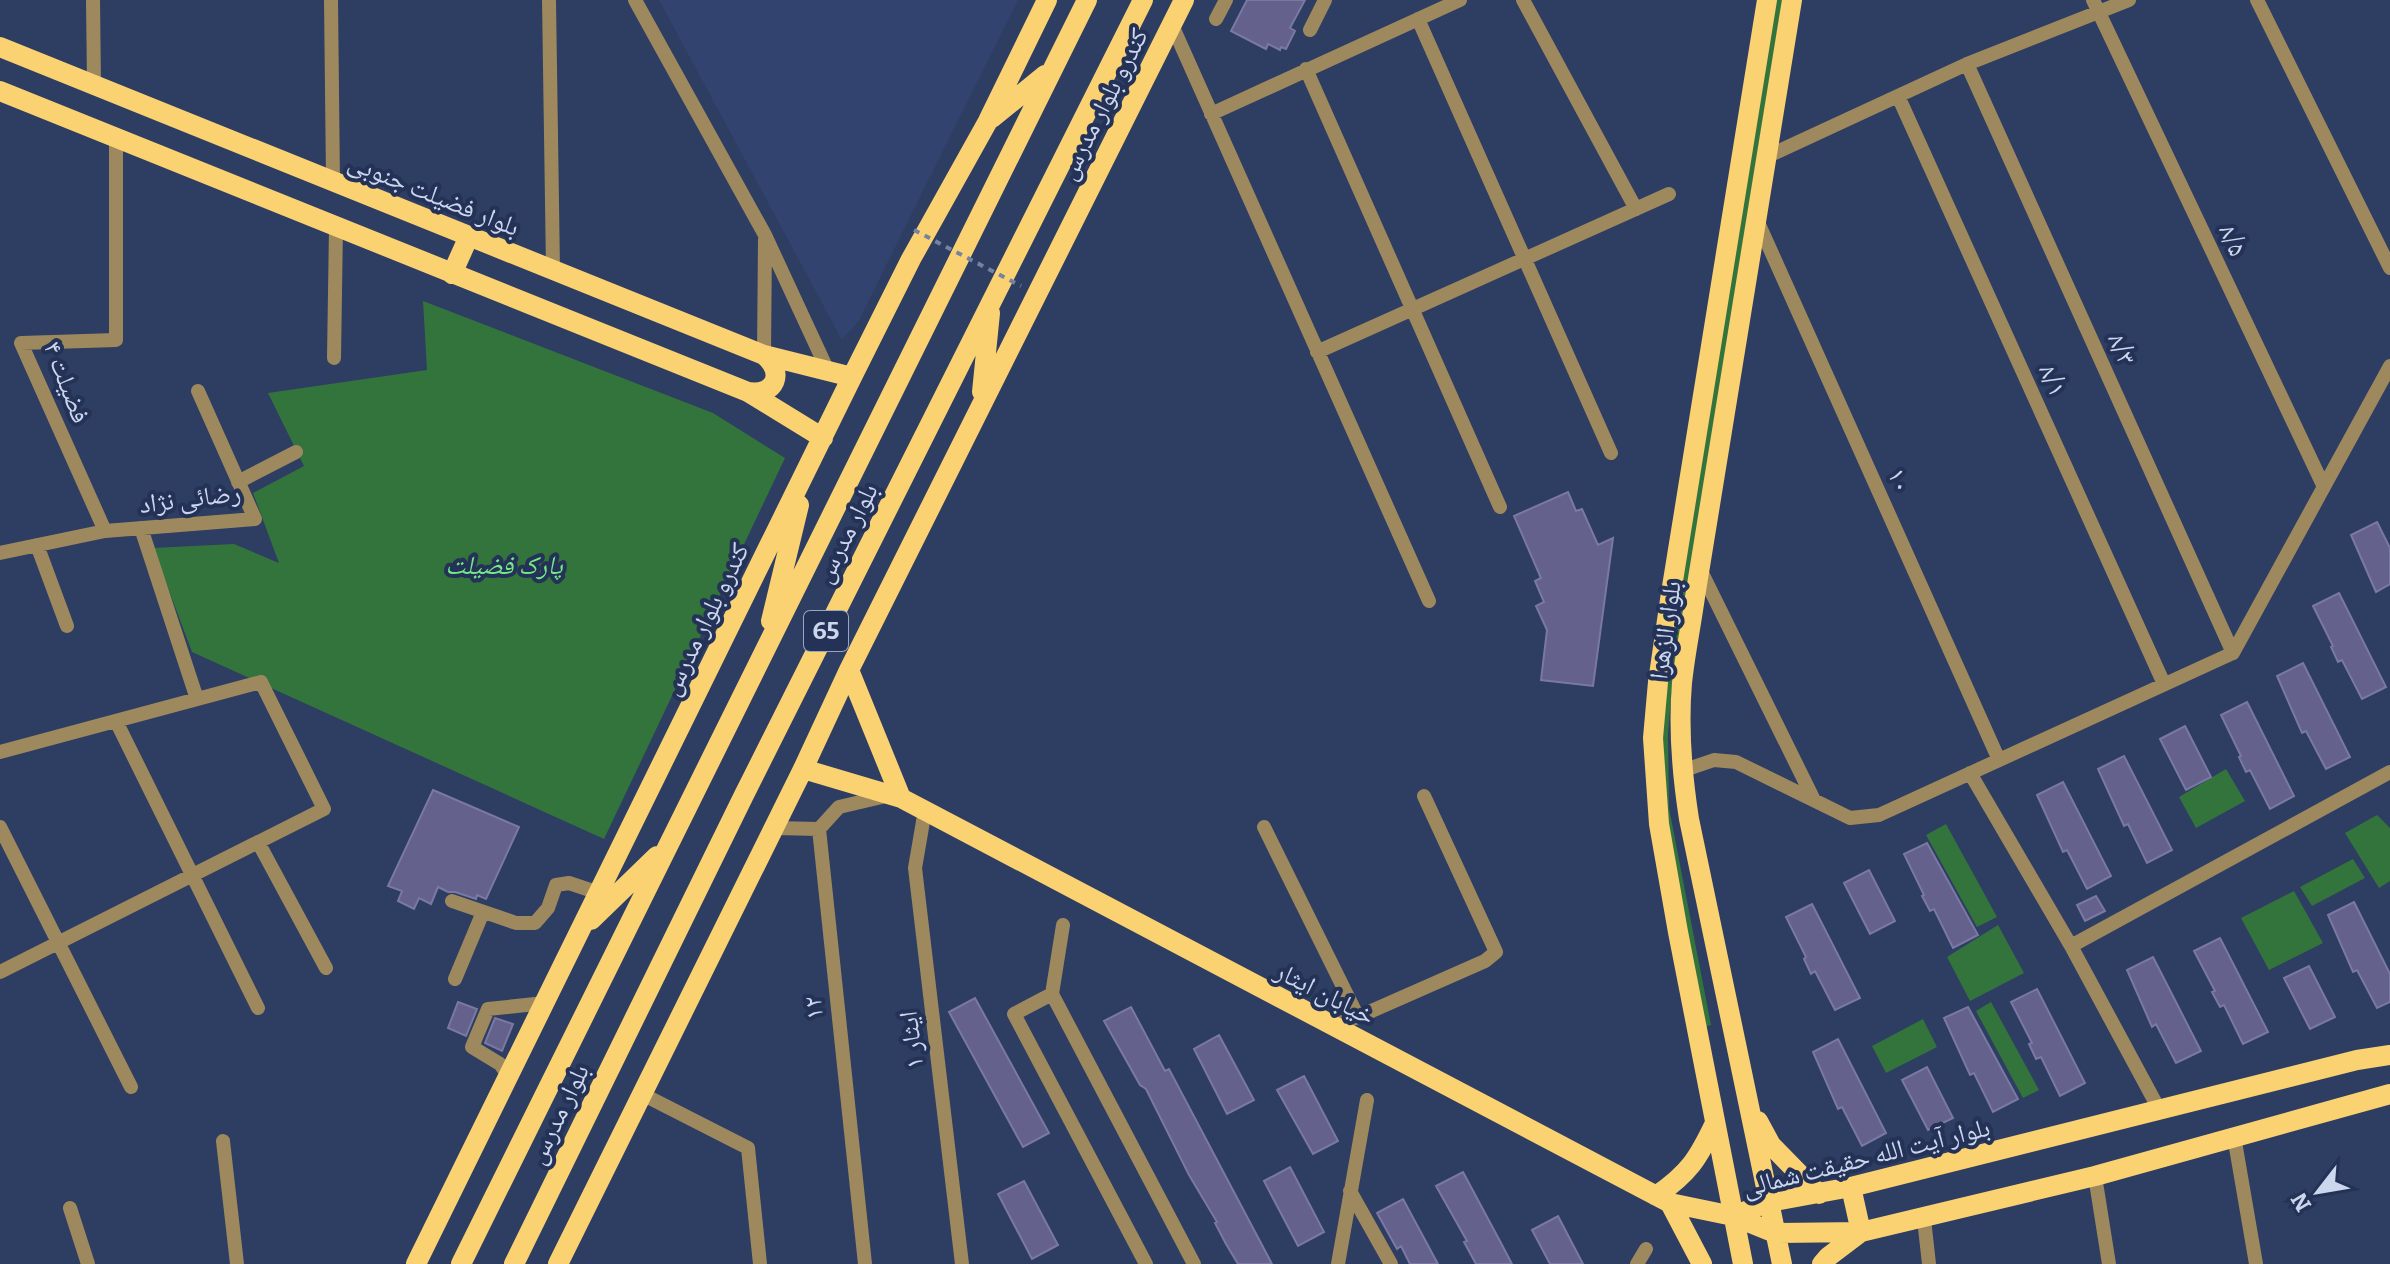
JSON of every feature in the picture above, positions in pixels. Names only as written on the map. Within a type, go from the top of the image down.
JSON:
[{"type":"main road","name":"کندرو بلوار مدرس","points":[[416,1264],[852,377],[911,259],[988,121],[1047,0]]},
{"type":"main road","name":"بلوار مدرس","points":[[461,1264],[1087,0]]},
{"type":"main road","name":"بلوار مدرس","points":[[514,1264],[1143,0]]},
{"type":"main road","name":"کندرو بلوار مدرس","points":[[558,1264],[849,670],[1184,0]]},
{"type":"main road","name":"بلوار الزهرا","points":[[1743,1264],[1659,824],[1653,738],[1671,593],[1767,0]]},
{"type":"main road","name":"بلوار الزهرا","points":[[1782,1264],[1689,819],[1682,771],[1682,684],[1792,0]]},
{"type":"main road","name":"بلوار فضیلت جنوبی","points":[[0,47],[764,355],[852,377]]},
{"type":"main road","points":[[988,121],[1052,70]]},
{"type":"main road","points":[[0,91],[748,392],[823,438]]},
{"type":"main road","points":[[452,274],[469,236]]},
{"type":"main road","points":[[980,408],[992,299]]},
{"type":"main road","points":[[748,392],[768,390],[775,382],[776,371],[764,355]]},
{"type":"main road","points":[[763,655],[807,470]]},
{"type":"main road","points":[[849,670],[896,796]]},
{"type":"main road","points":[[803,769],[896,796]]},
{"type":"main road","name":"خیابان ایثار","points":[[896,796],[1663,1200],[1733,1216]]},
{"type":"main road","points":[[581,929],[669,845]]},
{"type":"main road","name":"بلوار آیت الله حقیقت شمالی","points":[[1733,1216],[1769,1202],[1851,1187],[2390,1052]]},
{"type":"main road","name":"بلوار آیت الله حقیقت شمالی","points":[[1733,1216],[1775,1233],[1861,1232],[2095,1176],[2390,1094]]},
{"type":"main road","points":[[1749,1106],[1771,1145],[1819,1194]]},
{"type":"main road","points":[[1702,1264],[1663,1200],[1699,1157],[1715,1123]]},
{"type":"main road","points":[[1822,1264],[1861,1232],[1851,1187]]},
{"type":"street","points":[[93,0],[94,85]]},
{"type":"street","points":[[331,0],[333,181]]},
{"type":"street","points":[[549,0],[553,270]]},
{"type":"street","points":[[635,0],[765,235],[828,371]]},
{"type":"street","points":[[1216,19],[1226,0]]},
{"type":"street","points":[[1310,30],[1325,0]]},
{"type":"street","points":[[1211,114],[1460,0]]},
{"type":"street","points":[[1523,0],[1636,209]]},
{"type":"street","points":[[1766,157],[2096,6],[2129,0]]},
{"type":"street","points":[[2257,0],[2390,268]]},
{"type":"street","name":"۸/۵","points":[[2096,6],[2324,487]]},
{"type":"street","points":[[1418,19],[1611,453]]},
{"type":"street","points":[[1172,25],[1429,601]]},
{"type":"street","name":"۸/۳","points":[[1967,64],[2233,653]]},
{"type":"street","points":[[1306,69],[1500,507]]},
{"type":"street","name":"۸/۱","points":[[1898,96],[2164,684]]},
{"type":"street","name":"فضیلت ۴","points":[[105,531],[21,343],[116,340],[116,138]]},
{"type":"street","points":[[1317,352],[1669,194]]},
{"type":"street","name":"۱۰","points":[[1756,219],[1999,760]]},
{"type":"street","points":[[334,358],[336,227]]},
{"type":"street","points":[[764,355],[765,235]]},
{"type":"street","points":[[1682,771],[1714,760],[1736,762],[1850,818],[1879,815],[2233,653],[2390,366]]},
{"type":"street","name":"رضائی نژاد","points":[[0,553],[105,531],[255,519],[198,391]]},
{"type":"street","points":[[238,482],[296,452]]},
{"type":"street","points":[[141,528],[197,699]]},
{"type":"street","points":[[37,545],[67,626]]},
{"type":"street","points":[[1700,569],[1814,801]]},
{"type":"street","points":[[0,752],[261,682],[324,809],[0,972]]},
{"type":"street","points":[[116,721],[258,1008]]},
{"type":"street","points":[[2071,946],[2390,772]]},
{"type":"street","points":[[1970,773],[2071,946],[2160,1111]]},
{"type":"street","points":[[774,828],[819,829],[839,807],[896,796]]},
{"type":"street","points":[[1330,1026],[1358,1017],[1485,961],[1496,952],[1424,796]]},
{"type":"street","name":"ایثار ۱","points":[[925,810],[915,868],[962,1264]]},
{"type":"street","points":[[0,827],[131,1087]]},
{"type":"street","points":[[1264,827],[1358,1017]]},
{"type":"street","name":"۱۲","points":[[819,829],[865,1264]]},
{"type":"street","points":[[258,842],[326,968]]},
{"type":"street","points":[[452,901],[516,923],[535,923],[548,908],[556,885],[569,883],[599,893]]},
{"type":"street","points":[[455,979],[483,912]]},
{"type":"street","points":[[1063,925],[1052,994],[1194,1264]]},
{"type":"street","points":[[1052,994],[1014,1014],[1146,1264]]},
{"type":"street","points":[[509,1076],[500,1064],[472,1047],[488,1009],[545,1003]]},
{"type":"street","points":[[642,1094],[748,1148],[760,1264]]},
{"type":"street","points":[[1338,1264],[1367,1100]]},
{"type":"street","points":[[2234,1136],[2256,1264]]},
{"type":"street","points":[[223,1141],[237,1264]]},
{"type":"street","points":[[2095,1176],[2109,1264]]},
{"type":"street","points":[[1350,1191],[1391,1264]]},
{"type":"street","points":[[70,1208],[88,1264]]},
{"type":"street","points":[[1924,1219],[1929,1264]]},
{"type":"street","points":[[1637,1264],[1646,1249]]},
{"type":"path","points":[[914,230],[1021,286]]},
{"type":"shaded area","points":[[659,0],[1018,0],[858,322],[842,340]]},
{"type":"green space","points":[[1771,0],[1782,0],[1673,675],[1668,734],[1669,808],[1711,1025],[1705,1027],[1663,811],[1659,747],[1690,509]]},
{"type":"green space","name":"پارک فضیلت","points":[[423,301],[713,413],[785,458],[604,839],[192,652],[153,548],[234,544],[279,563],[253,493],[304,466],[268,393],[427,370]]},
{"type":"green space","points":[[2226,769],[2245,801],[2196,828],[2179,797]]},
{"type":"green space","points":[[2377,815],[2390,828],[2390,881],[2379,888],[2345,833]]},
{"type":"green space","points":[[1946,824],[1997,917],[1977,927],[1926,835]]},
{"type":"green space","points":[[2353,859],[2365,878],[2312,906],[2300,887]]},
{"type":"green space","points":[[2294,891],[2323,943],[2269,970],[2241,918]]},
{"type":"green space","points":[[1998,925],[2024,973],[1970,1001],[1947,957]]},
{"type":"green space","points":[[1991,1002],[2039,1090],[2023,1098],[1976,1011]]},
{"type":"green space","points":[[1923,1019],[1937,1047],[1886,1073],[1872,1046]]},
{"type":"building","points":[[1247,0],[1305,0],[1290,28],[1295,31],[1286,49],[1281,47],[1280,50],[1268,44],[1266,49],[1231,31]]},
{"type":"building","points":[[1568,492],[1576,511],[1582,509],[1598,545],[1613,538],[1593,686],[1541,680],[1547,630],[1536,606],[1544,602],[1535,581],[1541,578],[1514,516]]},
{"type":"building","points":[[2377,522],[2390,548],[2390,584],[2376,592],[2351,535]]},
{"type":"building","points":[[2339,593],[2386,687],[2362,699],[2342,660],[2338,662],[2313,606]]},
{"type":"building","points":[[2303,663],[2350,757],[2326,769],[2306,731],[2302,733],[2277,676]]},
{"type":"building","points":[[2247,702],[2294,796],[2270,809],[2250,770],[2246,772],[2221,715]]},
{"type":"building","points":[[2185,726],[2211,777],[2186,790],[2160,739]]},
{"type":"building","points":[[2124,756],[2172,850],[2147,863],[2128,824],[2124,826],[2098,769]]},
{"type":"building","points":[[2063,782],[2111,876],[2087,889],[2067,850],[2063,852],[2037,795]]},
{"type":"building","points":[[433,790],[519,827],[486,899],[448,892],[438,887],[431,904],[419,898],[414,909],[398,901],[402,891],[388,886]]},
{"type":"building","points":[[1927,843],[1978,935],[1953,948],[1934,909],[1930,911],[1922,896],[1904,854]]},
{"type":"building","points":[[1869,870],[1895,921],[1870,934],[1844,883]]},
{"type":"building","points":[[2096,896],[2105,911],[2085,921],[2077,905]]},
{"type":"building","points":[[2354,902],[2390,974],[2390,1002],[2377,1008],[2357,970],[2353,972],[2328,915]]},
{"type":"building","points":[[1812,904],[1860,998],[1835,1010],[1815,971],[1811,974],[1786,917]]},
{"type":"building","points":[[2220,938],[2268,1032],[2243,1044],[2224,1005],[2220,1007],[2212,992],[2215,991],[2194,951]]},
{"type":"building","points":[[2153,957],[2201,1051],[2176,1063],[2156,1024],[2152,1027],[2127,970]]},
{"type":"building","points":[[2309,966],[2335,1017],[2310,1029],[2284,978]]},
{"type":"building","points":[[2037,989],[2085,1083],[2060,1096],[2041,1057],[2036,1059],[2029,1044],[2032,1043],[2011,1002]]},
{"type":"building","points":[[975,998],[1049,1133],[1023,1147],[949,1012]]},
{"type":"building","points":[[458,1002],[477,1009],[466,1036],[448,1028]]},
{"type":"building","points":[[1131,1007],[1165,1071],[1169,1069],[1272,1264],[1238,1264],[1226,1244],[1146,1089],[1140,1085],[1104,1021]]},
{"type":"building","points":[[1968,1007],[2018,1099],[1993,1112],[1974,1073],[1970,1075],[1944,1018]]},
{"type":"building","points":[[495,1018],[513,1024],[502,1051],[485,1043]]},
{"type":"building","points":[[1219,1035],[1254,1100],[1227,1114],[1194,1049]]},
{"type":"building","points":[[1838,1039],[1886,1133],[1862,1146],[1842,1107],[1838,1109],[1813,1052]]},
{"type":"building","points":[[1927,1067],[1953,1118],[1928,1130],[1902,1080]]},
{"type":"building","points":[[1304,1076],[1338,1141],[1313,1154],[1277,1090]]},
{"type":"building","points":[[1290,1167],[1324,1232],[1298,1246],[1264,1181]]},
{"type":"building","points":[[1463,1172],[1512,1264],[1476,1264],[1464,1242],[1467,1241],[1436,1186]]},
{"type":"building","points":[[1024,1181],[1058,1245],[1032,1259],[998,1194]]},
{"type":"building","points":[[1403,1199],[1438,1264],[1410,1264],[1401,1246],[1397,1249],[1377,1213]]},
{"type":"building","points":[[1558,1216],[1583,1264],[1550,1264],[1532,1230]]}]
